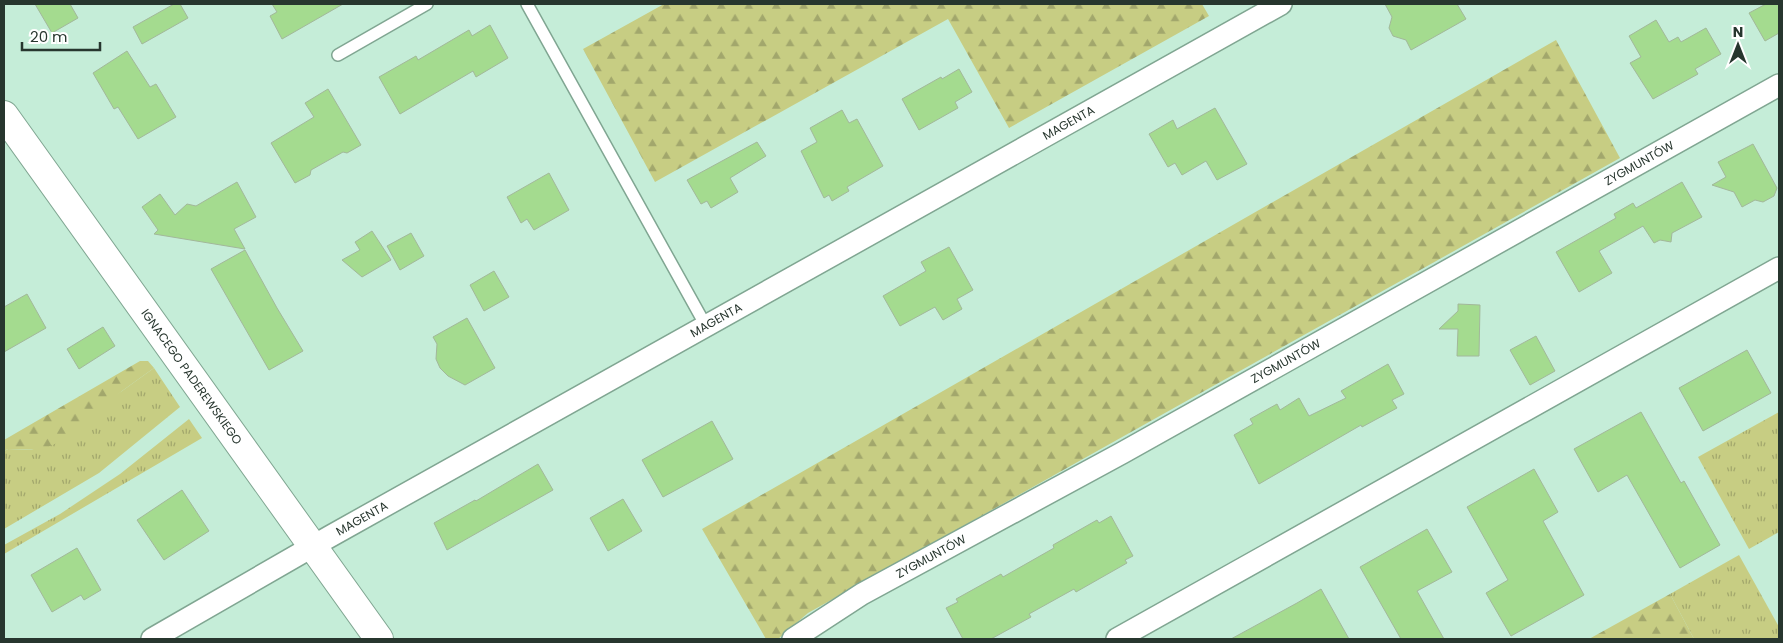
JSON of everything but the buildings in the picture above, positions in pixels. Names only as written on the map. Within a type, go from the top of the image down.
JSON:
[{"type":"street","name":"MAGENTA","points":[[152,639],[313,546],[1282,4]]},
{"type":"street","name":"ZYGMUNTÓW","points":[[793,639],[862,594],[1139,444],[1779,85]]},
{"type":"street","name":"IGNACEGO PADEREWSKIEGO","points":[[4,114],[379,639]]},
{"type":"street","points":[[1117,639],[1779,268]]},
{"type":"lane","points":[[338,55],[427,4]]},
{"type":"lane","points":[[527,4],[706,326]]},
{"type":"green space","points":[[664,4],[1202,4],[1209,16],[1009,128],[948,19],[655,182],[583,49]]},
{"type":"green space","points":[[1556,40],[1620,158],[808,613],[778,639],[766,639],[702,529]]},
{"type":"green space","points":[[140,361],[148,361],[154,368],[122,391],[66,439],[41,450],[8,449],[4,451],[4,440]]},
{"type":"green space","points":[[154,368],[180,407],[99,473],[4,529],[4,451],[8,449],[32,450]]},
{"type":"green space","points":[[1779,412],[1779,532],[1749,549],[1698,457]]},
{"type":"green space","points":[[189,419],[202,438],[4,554],[4,545],[60,514],[120,474]]},
{"type":"green space","points":[[1739,555],[1779,627],[1779,639],[1694,639],[1670,594]]},
{"type":"green space","points":[[1670,594],[1694,639],[1589,639]]}]
